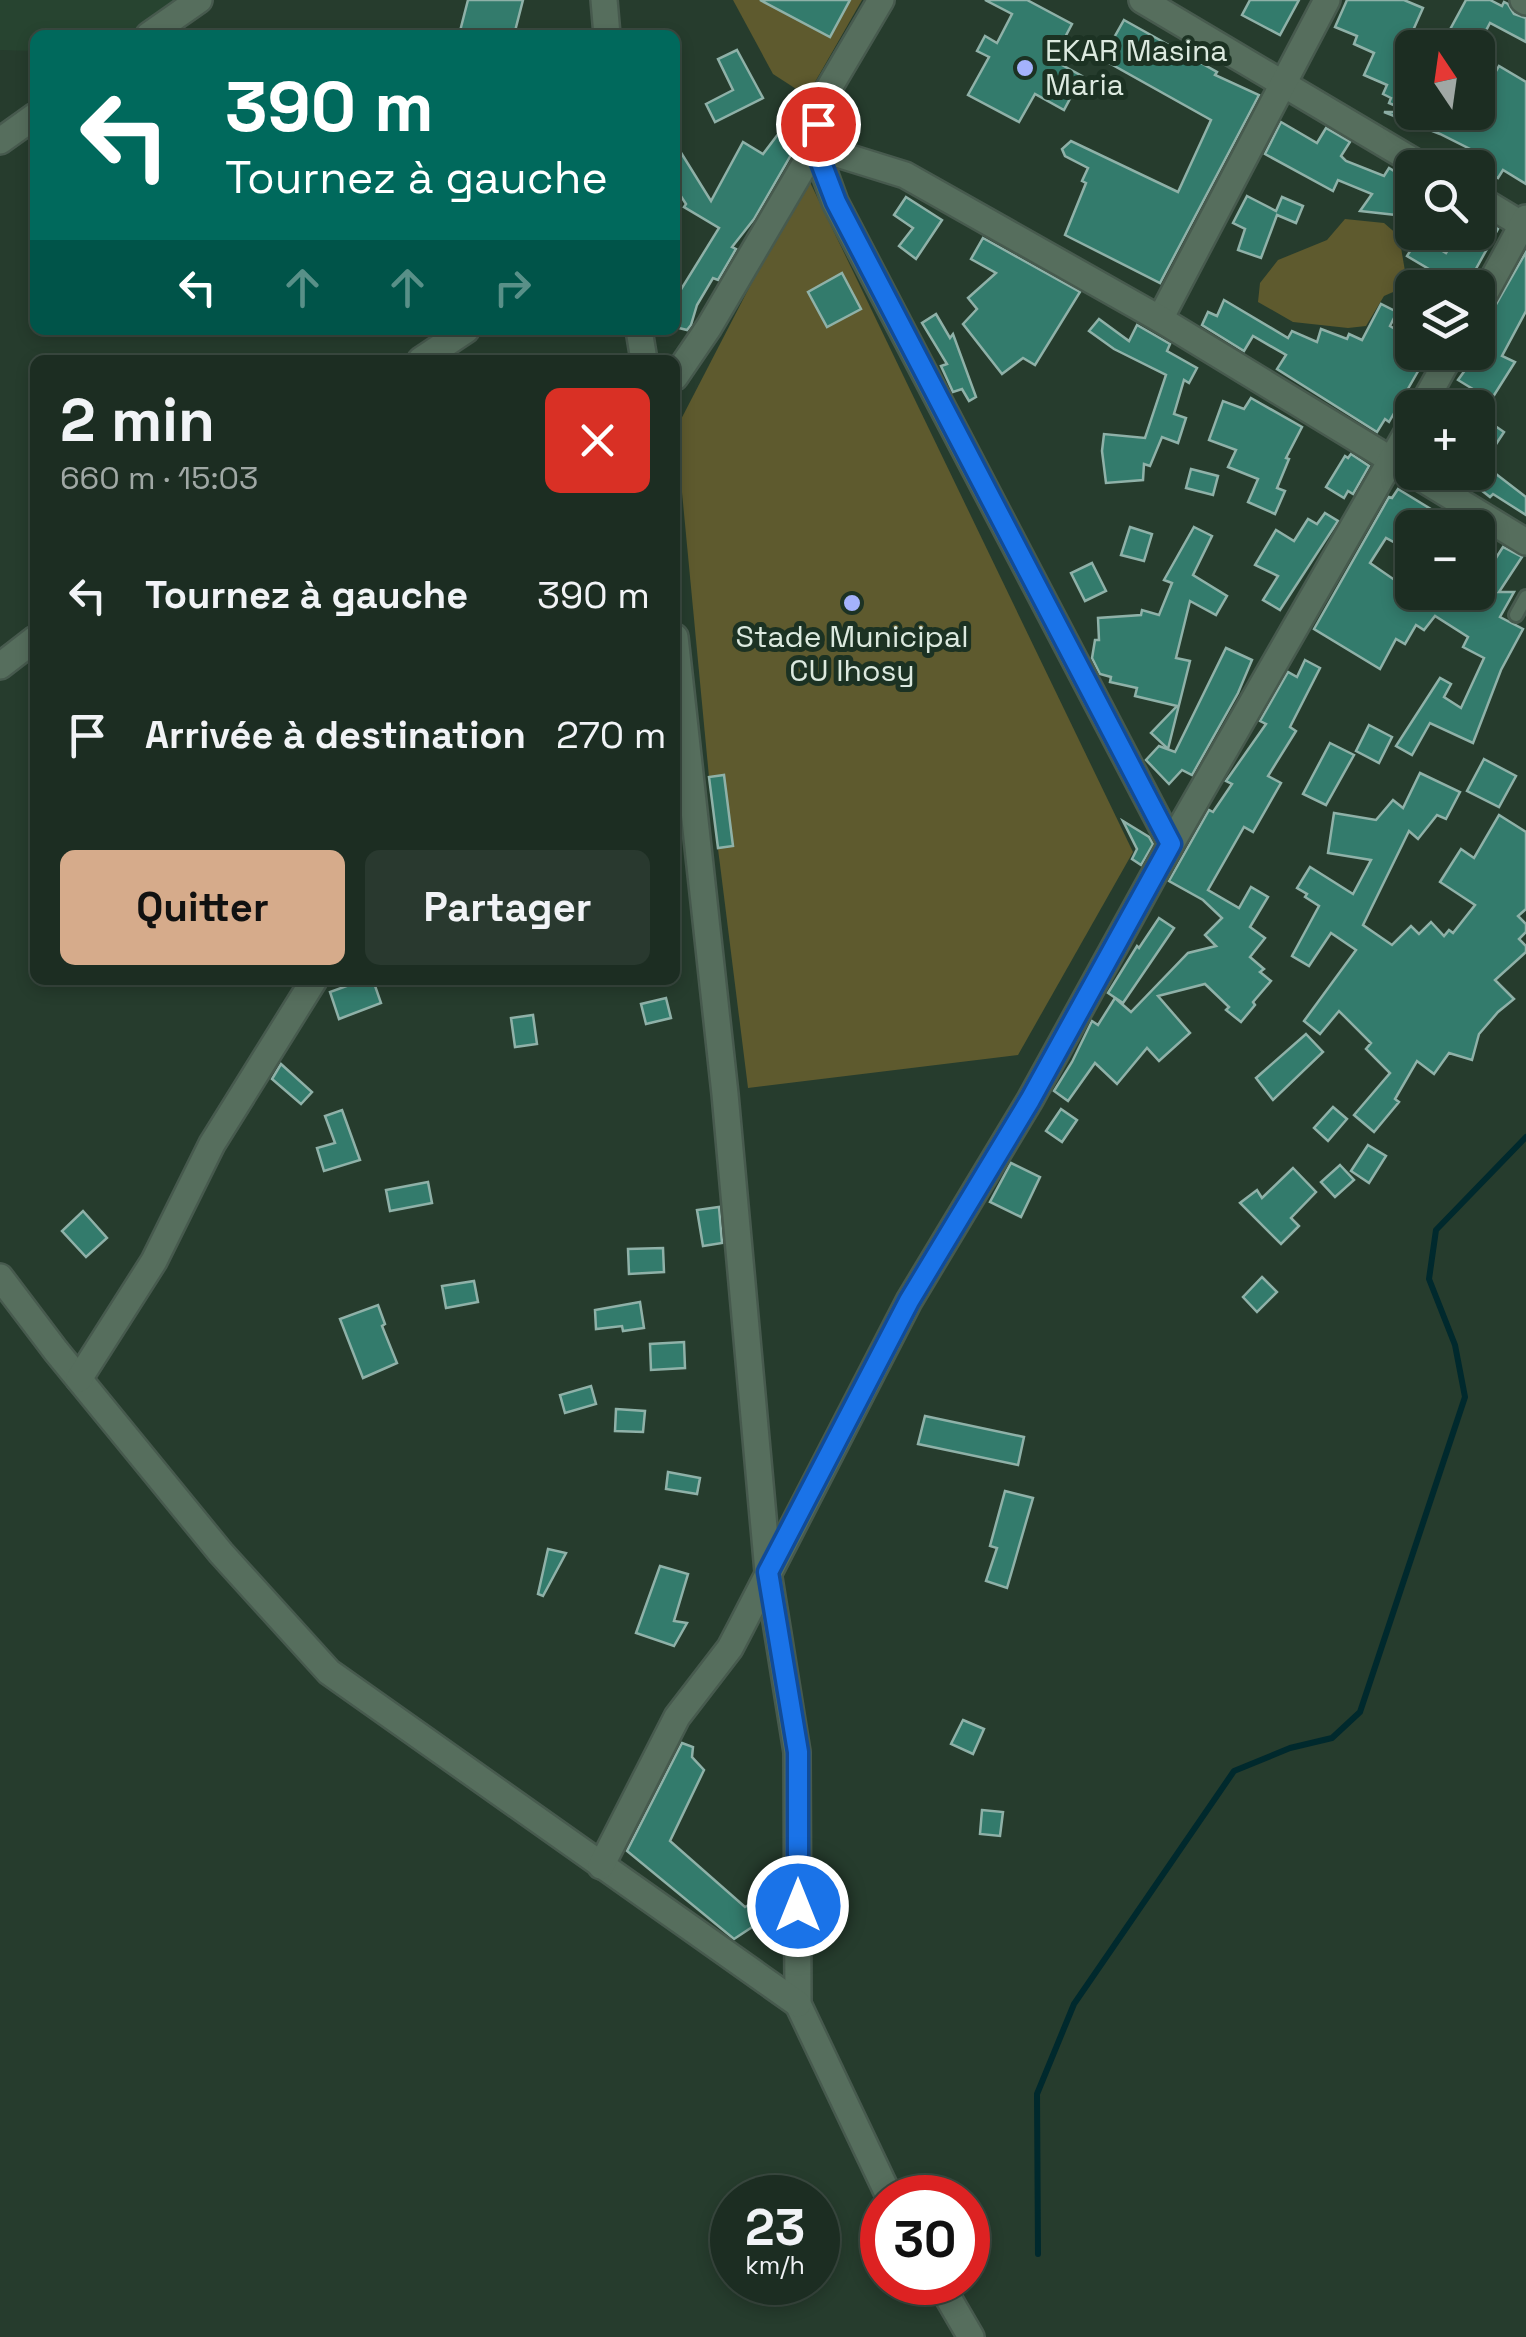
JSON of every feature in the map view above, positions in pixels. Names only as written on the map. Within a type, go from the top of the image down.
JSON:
[{"type":"street","points":[[156,30],[199,0]]},
{"type":"street","points":[[604,0],[607,30]]},
{"type":"street","points":[[680,370],[815,147],[822,100],[881,0]]},
{"type":"street","points":[[1142,0],[1395,150]]},
{"type":"street","points":[[1160,319],[1327,0]]},
{"type":"street","points":[[0,141],[30,120]]},
{"type":"street","points":[[815,147],[905,175],[1160,319],[1526,542]]},
{"type":"street","points":[[815,147],[836,202],[1171,844]]},
{"type":"street","points":[[1495,207],[1525,223],[1495,276]]},
{"type":"street","points":[[428,355],[458,335]]},
{"type":"street","points":[[601,1866],[677,1717],[730,1648],[909,1301],[1030,1100],[1332,559],[1395,456]]},
{"type":"street","points":[[0,666],[30,643]]},
{"type":"street","points":[[680,684],[726,1114],[768,1572],[798,1752],[798,2004],[879,2175]]},
{"type":"street","points":[[79,1379],[154,1262],[212,1144],[311,985]]},
{"type":"street","points":[[0,1276],[221,1553],[329,1672],[798,2004]]},
{"type":"street","points":[[952,2305],[971,2337]]},
{"type":"lane","points":[[1516,615],[1526,597]]},
{"type":"shaded area","points":[[0,0],[190,0],[142,30],[30,30],[30,51],[0,50]]},
{"type":"shaded area","points":[[733,0],[862,0],[807,96],[773,74]]},
{"type":"shaded area","name":"Stade Municipal CU Ihosy","points":[[807,176],[1133,852],[1018,1055],[748,1088],[709,777],[680,471],[680,421]]},
{"type":"shaded area","points":[[1345,219],[1384,223],[1395,233],[1395,250],[1401,250],[1405,270],[1395,270],[1395,291],[1384,296],[1366,326],[1293,322],[1258,302],[1260,283],[1278,260],[1327,240]]},
{"type":"building","points":[[468,0],[523,0],[515,30],[460,30]]},
{"type":"building","points":[[760,0],[850,0],[830,37]]},
{"type":"building","name":"EKAR Masina Maria","points":[[985,0],[1027,0],[1072,24],[1053,60],[1082,76],[1064,110],[1035,94],[1019,122],[968,95],[989,57],[977,51],[985,36],[997,43],[1012,14]]},
{"type":"building","points":[[1250,0],[1299,0],[1280,35],[1242,15]]},
{"type":"building","points":[[1347,0],[1404,0],[1423,8],[1413,30],[1395,30],[1395,106],[1383,94],[1387,85],[1364,75],[1374,53],[1354,44],[1357,36],[1335,27]]},
{"type":"building","points":[[1466,0],[1490,0],[1502,6],[1504,2],[1514,14],[1526,18],[1526,42],[1490,23],[1486,30],[1450,30]]},
{"type":"building","points":[[1124,20],[1217,72],[1215,75],[1259,95],[1160,283],[1065,235],[1088,168],[1065,156],[1062,149],[1071,141],[1178,192],[1211,120],[1102,59]]},
{"type":"building","points":[[737,50],[763,98],[715,122],[706,104],[733,90],[718,59]]},
{"type":"building","points":[[1499,66],[1526,82],[1526,184],[1503,170],[1498,178],[1495,176],[1495,150],[1472,150],[1430,130],[1495,130],[1495,73]]},
{"type":"building","points":[[1281,122],[1317,143],[1326,128],[1350,142],[1341,156],[1346,161],[1384,176],[1389,168],[1395,172],[1395,215],[1360,211],[1372,194],[1338,180],[1333,191],[1265,154]]},
{"type":"building","points":[[782,129],[799,141],[754,219],[732,247],[736,249],[718,280],[713,278],[697,305],[691,325],[687,330],[680,328],[680,291],[719,228],[684,207],[680,195],[680,151],[711,201],[743,142],[763,154]]},
{"type":"building","points":[[1247,196],[1276,211],[1282,197],[1303,206],[1296,223],[1277,215],[1261,258],[1238,250],[1245,229],[1233,223]]},
{"type":"building","points":[[906,197],[942,220],[916,259],[899,246],[913,228],[894,215]]},
{"type":"building","points":[[983,238],[1080,292],[1035,365],[1023,358],[1002,374],[963,324],[977,309],[968,298],[996,273],[971,259]]},
{"type":"building","points":[[1411,250],[1486,250],[1475,270],[1431,270],[1407,256]]},
{"type":"building","points":[[1526,252],[1526,311],[1502,356],[1515,362],[1495,394],[1495,390],[1474,390],[1458,380],[1465,370],[1495,370],[1495,306]]},
{"type":"building","points":[[842,273],[861,309],[827,327],[808,292]]},
{"type":"building","points":[[1224,300],[1288,338],[1292,331],[1317,342],[1321,329],[1362,340],[1381,304],[1395,311],[1390,326],[1395,329],[1395,370],[1419,370],[1407,390],[1395,390],[1395,412],[1377,432],[1277,369],[1286,355],[1253,336],[1244,351],[1202,325],[1208,312],[1217,316]]},
{"type":"building","points":[[936,314],[950,338],[953,334],[976,397],[969,401],[962,389],[953,392],[941,366],[947,364],[922,323]]},
{"type":"building","points":[[1099,319],[1129,341],[1137,325],[1170,344],[1167,351],[1197,368],[1189,383],[1184,380],[1174,414],[1186,418],[1178,443],[1162,437],[1150,466],[1144,464],[1143,480],[1106,483],[1104,434],[1145,438],[1166,375],[1114,349],[1089,331]]},
{"type":"building","points":[[1251,398],[1302,427],[1286,458],[1289,459],[1277,488],[1285,491],[1275,514],[1248,502],[1258,479],[1228,467],[1236,450],[1209,440],[1223,401],[1244,409]]},
{"type":"building","points":[[1495,426],[1504,432],[1495,446]]},
{"type":"building","points":[[1351,454],[1369,466],[1353,494],[1348,491],[1344,498],[1326,487],[1345,456]]},
{"type":"building","points":[[1191,469],[1218,476],[1213,495],[1186,488]]},
{"type":"building","points":[[1495,473],[1526,497],[1526,515],[1493,494],[1490,497],[1481,490],[1495,490]]},
{"type":"building","points":[[1400,490],[1432,510],[1395,510],[1395,543],[1386,538],[1370,563],[1395,580],[1395,610],[1495,610],[1495,559],[1503,547],[1522,557],[1499,592],[1514,592],[1500,617],[1523,629],[1501,670],[1473,743],[1430,723],[1412,755],[1396,746],[1440,678],[1451,684],[1444,697],[1461,708],[1484,658],[1463,647],[1468,637],[1435,616],[1424,630],[1416,625],[1405,644],[1396,639],[1380,669],[1314,629],[1389,497]]},
{"type":"building","points":[[1325,513],[1338,521],[1280,610],[1263,600],[1278,576],[1255,565],[1276,530],[1294,541],[1308,519],[1317,524]]},
{"type":"building","points":[[1130,527],[1152,534],[1144,561],[1121,555]]},
{"type":"building","points":[[1194,527],[1212,536],[1193,575],[1227,596],[1216,615],[1190,601],[1176,658],[1190,661],[1168,749],[1151,733],[1177,706],[1135,696],[1137,688],[1110,682],[1111,677],[1100,674],[1092,658],[1095,640],[1099,640],[1098,618],[1141,615],[1142,610],[1159,615],[1172,583],[1164,580]]},
{"type":"building","points":[[1092,563],[1106,591],[1085,601],[1071,573]]},
{"type":"building","points":[[1226,648],[1252,660],[1192,775],[1182,770],[1169,784],[1146,760],[1159,746],[1175,752]]},
{"type":"building","points":[[1305,660],[1320,668],[1290,727],[1296,731],[1268,776],[1281,783],[1253,832],[1244,827],[1208,890],[1239,908],[1251,887],[1268,897],[1250,927],[1265,938],[1250,957],[1271,981],[1241,1022],[1205,984],[1158,996],[1190,1033],[1159,1061],[1147,1048],[1117,1084],[1095,1063],[1068,1101],[1054,1091],[1092,1021],[1098,1025],[1115,998],[1131,1012],[1188,953],[1216,946],[1205,935],[1222,918],[1203,900],[1169,881],[1209,810],[1213,812],[1232,784],[1226,781],[1266,724],[1260,721],[1288,672],[1297,677]]},
{"type":"building","points":[[1369,725],[1392,737],[1379,763],[1356,751]]},
{"type":"building","points":[[1330,743],[1354,755],[1326,805],[1303,794]]},
{"type":"building","points":[[1484,759],[1516,776],[1499,807],[1467,791]]},
{"type":"building","points":[[1420,773],[1460,792],[1446,819],[1437,815],[1418,839],[1409,831],[1363,925],[1392,945],[1411,926],[1419,934],[1431,922],[1444,936],[1449,930],[1453,933],[1475,905],[1440,882],[1461,849],[1474,858],[1499,815],[1526,832],[1526,909],[1518,916],[1526,924],[1526,932],[1519,939],[1526,952],[1495,980],[1514,999],[1479,1034],[1472,1060],[1449,1053],[1434,1074],[1417,1061],[1395,1099],[1399,1102],[1374,1132],[1354,1115],[1390,1073],[1366,1049],[1371,1043],[1339,1011],[1320,1034],[1304,1021],[1356,950],[1331,933],[1309,966],[1292,956],[1319,906],[1297,888],[1310,867],[1353,894],[1371,860],[1328,853],[1334,813],[1376,820],[1393,800],[1403,808]]},
{"type":"building","points":[[724,775],[733,846],[718,848],[709,777]]},
{"type":"building","points":[[1123,821],[1149,837],[1153,844],[1141,865],[1132,859],[1137,849]]},
{"type":"building","points":[[1159,918],[1174,928],[1123,1003],[1108,993]]},
{"type":"building","points":[[349,985],[375,985],[381,1003],[339,1019],[330,992]]},
{"type":"building","points":[[666,998],[671,1018],[646,1024],[641,1004]]},
{"type":"building","points":[[533,1015],[537,1044],[515,1047],[511,1018]]},
{"type":"building","points":[[1306,1034],[1323,1052],[1273,1100],[1256,1078]]},
{"type":"building","points":[[281,1064],[312,1092],[301,1104],[272,1079]]},
{"type":"building","points":[[1333,1107],[1347,1119],[1328,1141],[1314,1128]]},
{"type":"building","points":[[1061,1109],[1077,1120],[1062,1142],[1046,1131]]},
{"type":"building","points":[[342,1110],[360,1160],[324,1171],[317,1148],[335,1143],[325,1116]]},
{"type":"building","points":[[1368,1145],[1386,1156],[1369,1183],[1351,1171]]},
{"type":"building","points":[[1011,1163],[1040,1177],[1021,1217],[990,1202]]},
{"type":"building","points":[[1340,1165],[1354,1180],[1335,1197],[1321,1182]]},
{"type":"building","points":[[1293,1168],[1316,1192],[1291,1218],[1299,1226],[1281,1244],[1240,1203],[1257,1190],[1262,1198]]},
{"type":"building","points":[[428,1182],[432,1203],[390,1211],[386,1190]]},
{"type":"building","points":[[719,1207],[722,1243],[703,1246],[697,1210]]},
{"type":"building","points":[[83,1211],[107,1238],[86,1257],[62,1231]]},
{"type":"building","points":[[663,1248],[664,1272],[629,1274],[628,1249]]},
{"type":"building","points":[[1262,1277],[1277,1292],[1257,1312],[1243,1297]]},
{"type":"building","points":[[474,1281],[478,1302],[446,1308],[442,1286]]},
{"type":"building","points":[[640,1302],[644,1328],[596,1329],[595,1310]]},
{"type":"building","points":[[378,1305],[397,1363],[363,1378],[340,1319]]},
{"type":"building","points":[[684,1342],[685,1368],[651,1370],[650,1344]]},
{"type":"building","points":[[591,1386],[596,1404],[565,1413],[560,1395]]},
{"type":"building","points":[[616,1409],[645,1411],[643,1432],[615,1431]]},
{"type":"building","points":[[925,1416],[1024,1437],[1018,1465],[918,1444]]},
{"type":"building","points":[[668,1472],[700,1478],[697,1494],[666,1489]]},
{"type":"building","points":[[1005,1491],[1033,1498],[1007,1588],[986,1581],[997,1548],[990,1546]]},
{"type":"building","points":[[548,1549],[566,1553],[543,1596],[538,1594]]},
{"type":"building","points":[[660,1566],[688,1574],[674,1621],[687,1623],[674,1646],[636,1633]]},
{"type":"building","points":[[963,1720],[984,1729],[973,1754],[951,1744]]},
{"type":"building","points":[[682,1743],[693,1747],[692,1757],[704,1770],[670,1841],[745,1907],[778,1888],[781,1908],[734,1939],[627,1851]]},
{"type":"building","points":[[982,1810],[1003,1812],[1000,1836],[980,1834]]},
{"type":"waterway","points":[[1038,2254],[1037,2094],[1074,2004],[1234,1771],[1290,1748],[1332,1738],[1360,1712],[1465,1397],[1455,1345],[1429,1279],[1436,1230],[1526,1137]]},
{"type":"place","name":"EKAR Masina Maria","points":[[1025,68]]},
{"type":"place","name":"Stade Municipal CU Ihosy","points":[[852,603]]},
{"type":"route","points":[[798,1906],[798,1752],[768,1572],[909,1301],[1030,1100],[1171,844],[836,202],[815,147],[818,124]]}]
